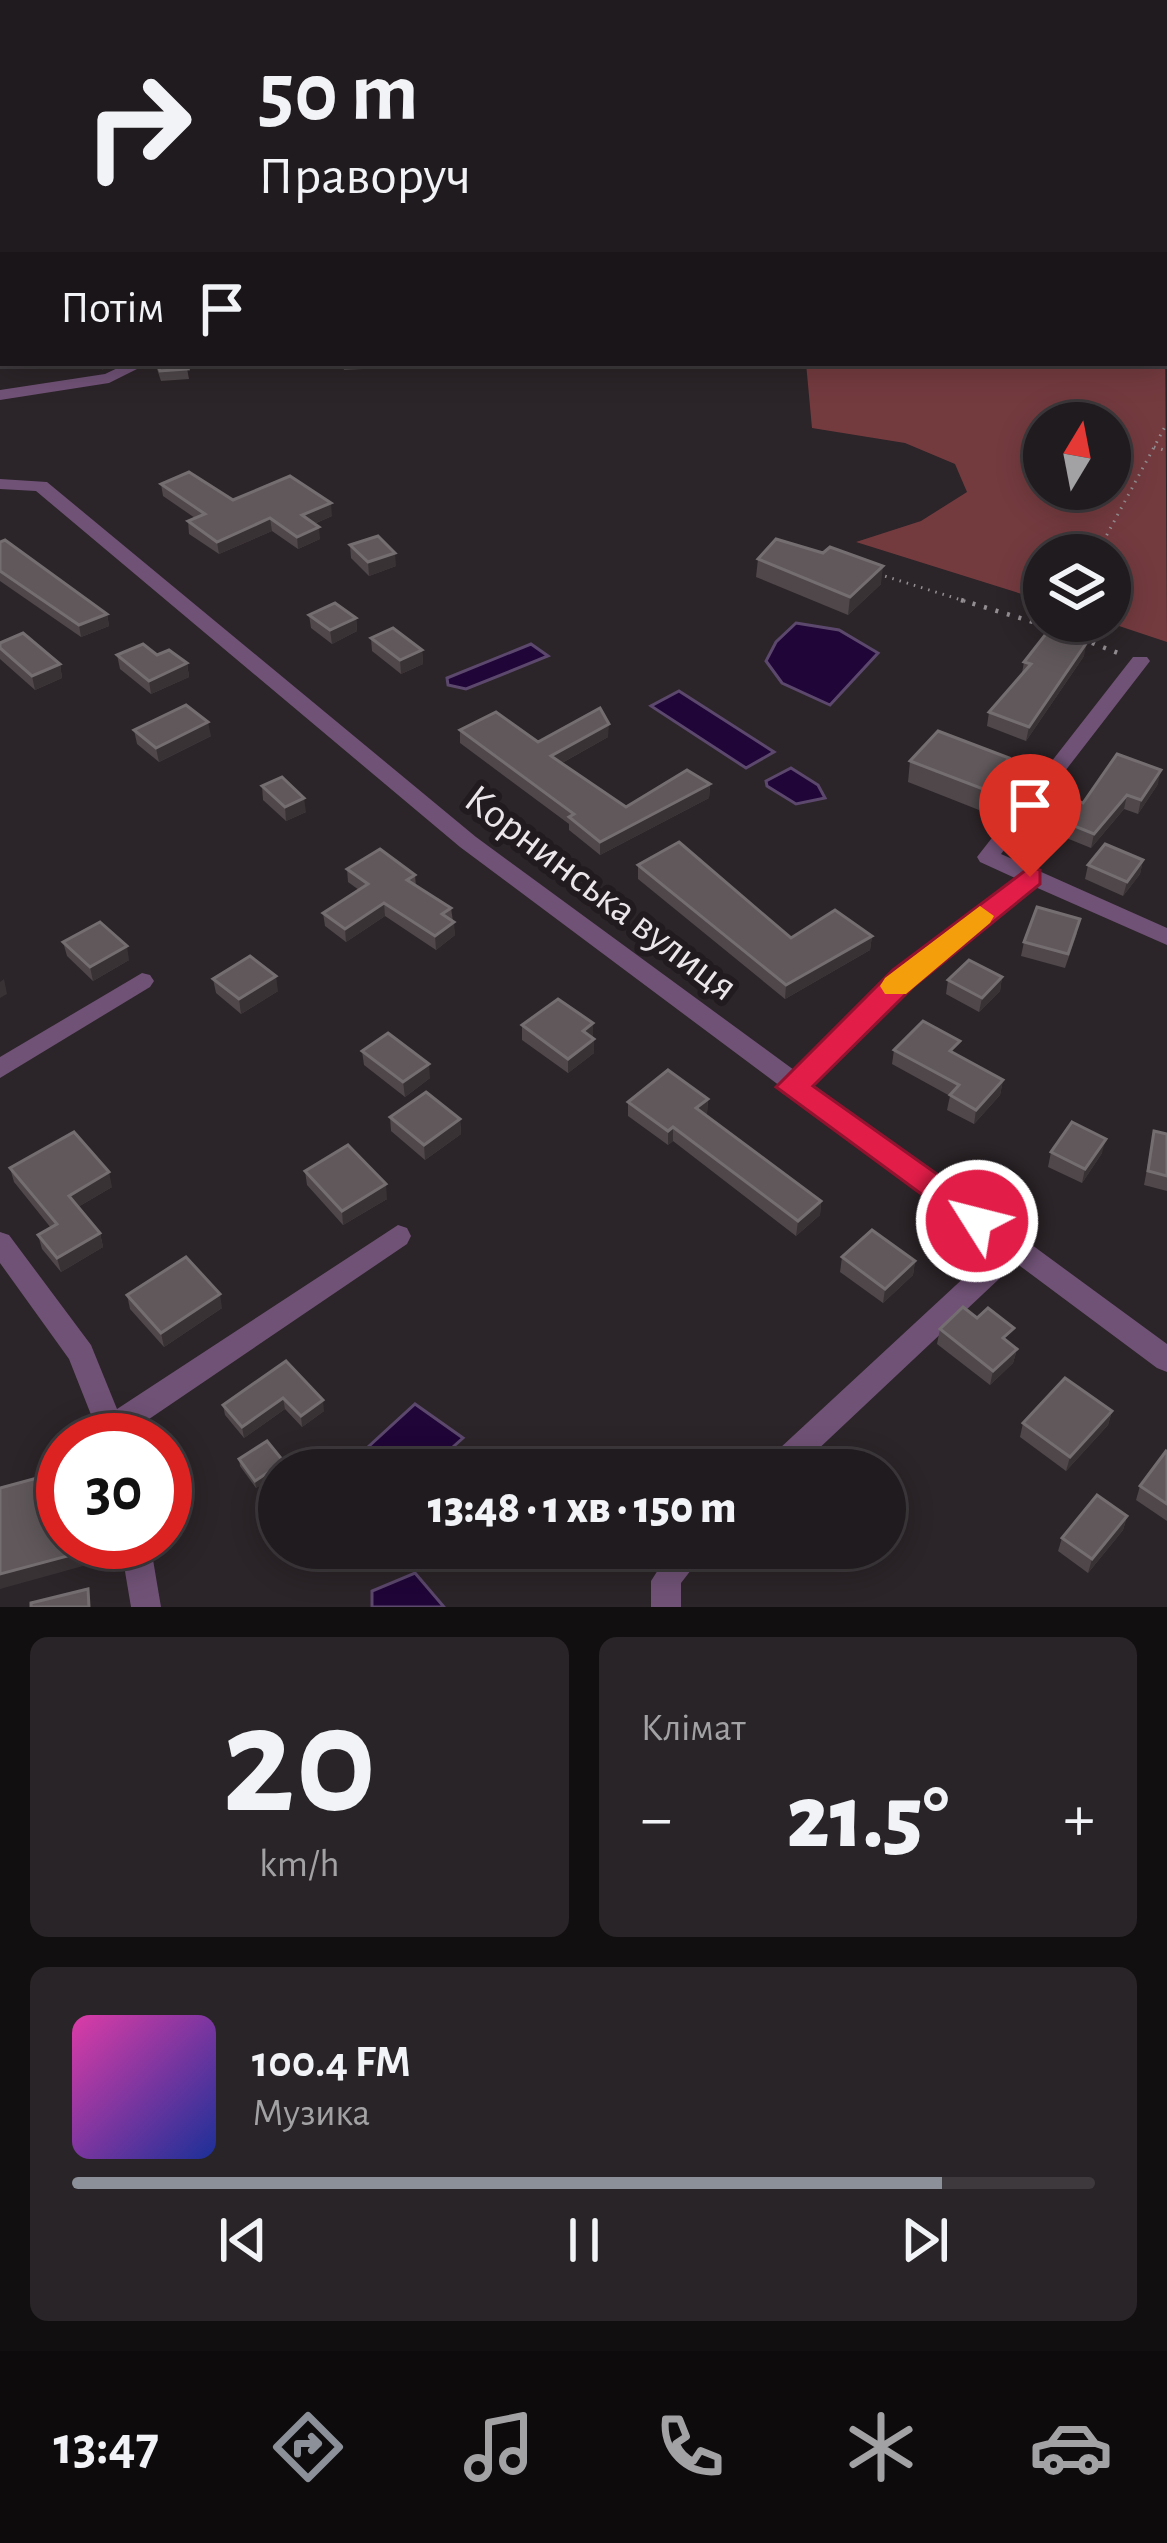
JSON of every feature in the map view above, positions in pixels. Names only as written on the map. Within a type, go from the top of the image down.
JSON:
[{"type":"street","points":[[0,395],[109,378],[135,366]]},
{"type":"street","name":"Корнинська вулиця","points":[[0,484],[41,486],[468,842],[792,1087],[1167,1360]]},
{"type":"street","points":[[1141,661],[988,857],[1167,937]]},
{"type":"street","points":[[792,1087],[904,978],[1030,877]]},
{"type":"street","points":[[0,1069],[142,981]]},
{"type":"street","points":[[143,1413],[398,1236]]},
{"type":"street","points":[[0,1243],[81,1353],[105,1413]]},
{"type":"street","points":[[799,1449],[1014,1248]]},
{"type":"street","points":[[140,1569],[146,1607]]},
{"type":"street","points":[[665,1607],[662,1598],[671,1569]]},
{"type":"path","points":[[1107,534],[1167,423]]},
{"type":"path","points":[[1154,447],[1167,451]]},
{"type":"path","points":[[874,572],[1023,619]]},
{"type":"path","points":[[1091,642],[1141,661]]},
{"type":"shaded area","points":[[806,366],[1165,366],[1167,642],[1131,630],[1131,534],[1023,534],[1023,594],[856,542],[921,521],[967,492],[955,464],[905,443],[812,428]]},
{"type":"shaded area","points":[[796,623],[839,630],[878,653],[830,705],[782,683],[766,661],[776,642]]},
{"type":"shaded area","points":[[531,644],[548,656],[466,689],[448,685],[447,678]]},
{"type":"shaded area","points":[[679,691],[774,752],[746,768],[651,706]]},
{"type":"shaded area","points":[[791,768],[818,785],[825,798],[796,804],[767,786],[766,781]]},
{"type":"shaded area","points":[[415,1404],[463,1438],[451,1449],[366,1449]]},
{"type":"shaded area","points":[[415,1573],[444,1607],[372,1607],[372,1591]]},
{"type":"building","points":[[158,366],[188,369],[160,371]]},
{"type":"building","points":[[189,472],[233,500],[290,476],[331,503],[302,515],[319,527],[297,537],[270,518],[217,542],[188,521],[205,514],[161,484]]},
{"type":"building","points":[[378,536],[395,553],[368,562],[350,545]]},
{"type":"building","points":[[776,539],[823,553],[830,547],[883,566],[850,597],[758,559]]},
{"type":"building","points":[[5,540],[107,614],[79,625],[0,571],[0,542]]},
{"type":"building","points":[[335,603],[356,618],[330,630],[309,615]]},
{"type":"building","points":[[393,628],[422,650],[400,660],[371,638]]},
{"type":"building","points":[[23,633],[60,664],[32,676],[0,648],[0,643]]},
{"type":"building","points":[[1040,642],[1087,642],[1029,727],[989,712],[1031,664],[1024,662]]},
{"type":"building","points":[[143,644],[157,655],[169,650],[187,663],[149,681],[117,655]]},
{"type":"building","points":[[186,705],[208,722],[156,748],[134,730]]},
{"type":"building","points":[[600,708],[609,724],[551,756],[626,807],[687,770],[710,784],[600,842],[569,817],[574,814],[460,730],[496,712],[538,742]]},
{"type":"building","points":[[938,731],[1009,758],[983,789],[910,761]]},
{"type":"building","points":[[1117,754],[1161,770],[1141,800],[1127,795],[1094,834],[1057,819],[1074,799],[1083,803]]},
{"type":"building","points":[[282,777],[304,798],[285,807],[262,786]]},
{"type":"building","points":[[679,842],[791,938],[835,910],[872,936],[786,985],[638,865]]},
{"type":"building","points":[[1105,844],[1143,860],[1127,882],[1088,865]]},
{"type":"building","points":[[380,849],[415,875],[407,880],[451,908],[442,914],[454,922],[435,936],[384,903],[345,929],[323,913],[368,884],[347,869]]},
{"type":"building","points":[[1037,907],[1080,919],[1068,954],[1024,942]]},
{"type":"building","points":[[100,922],[127,946],[90,967],[63,942]]},
{"type":"building","points":[[250,956],[276,976],[239,999],[213,979]]},
{"type":"building","points":[[969,960],[1002,977],[982,998],[948,980]]},
{"type":"building","points":[[558,999],[593,1023],[583,1031],[594,1039],[568,1059],[522,1025]]},
{"type":"building","points":[[923,1021],[960,1041],[950,1051],[1003,1080],[976,1110],[950,1095],[959,1085],[894,1050]]},
{"type":"building","points":[[388,1033],[429,1064],[403,1082],[362,1051]]},
{"type":"building","points":[[668,1070],[708,1099],[696,1108],[821,1201],[798,1221],[673,1127],[668,1131],[628,1102]]},
{"type":"building","points":[[426,1092],[460,1119],[424,1145],[390,1117]]},
{"type":"building","points":[[1072,1122],[1106,1139],[1085,1169],[1051,1152]]},
{"type":"building","points":[[1154,1131],[1167,1134],[1167,1176],[1148,1171]]},
{"type":"building","points":[[74,1132],[109,1172],[69,1196],[100,1233],[57,1258],[38,1235],[57,1224],[10,1168]]},
{"type":"building","points":[[348,1145],[386,1184],[342,1211],[305,1171]]},
{"type":"building","points":[[872,1230],[915,1261],[885,1289],[842,1257]]},
{"type":"building","points":[[186,1257],[220,1294],[161,1333],[127,1295]]},
{"type":"building","points":[[963,1307],[977,1318],[988,1308],[1014,1328],[1003,1338],[1017,1349],[993,1371],[940,1329]]},
{"type":"building","points":[[286,1361],[323,1400],[301,1416],[283,1398],[242,1427],[223,1405]]},
{"type":"building","points":[[1065,1378],[1112,1411],[1070,1457],[1023,1423]]},
{"type":"building","points":[[267,1441],[273,1449],[258,1449],[255,1481],[239,1459]]},
{"type":"building","points":[[1167,1452],[1167,1504],[1140,1486]]},
{"type":"building","points":[[36,1478],[36,1564],[0,1574],[0,1488]]},
{"type":"building","points":[[1097,1495],[1127,1516],[1092,1559],[1062,1538]]},
{"type":"building","points":[[88,1589],[89,1607],[31,1607],[31,1603]]},
{"type":"slow traffic","points":[[895,986],[980,916]]},
{"type":"route","points":[[977,1221],[792,1087],[904,978],[1030,877]]}]
